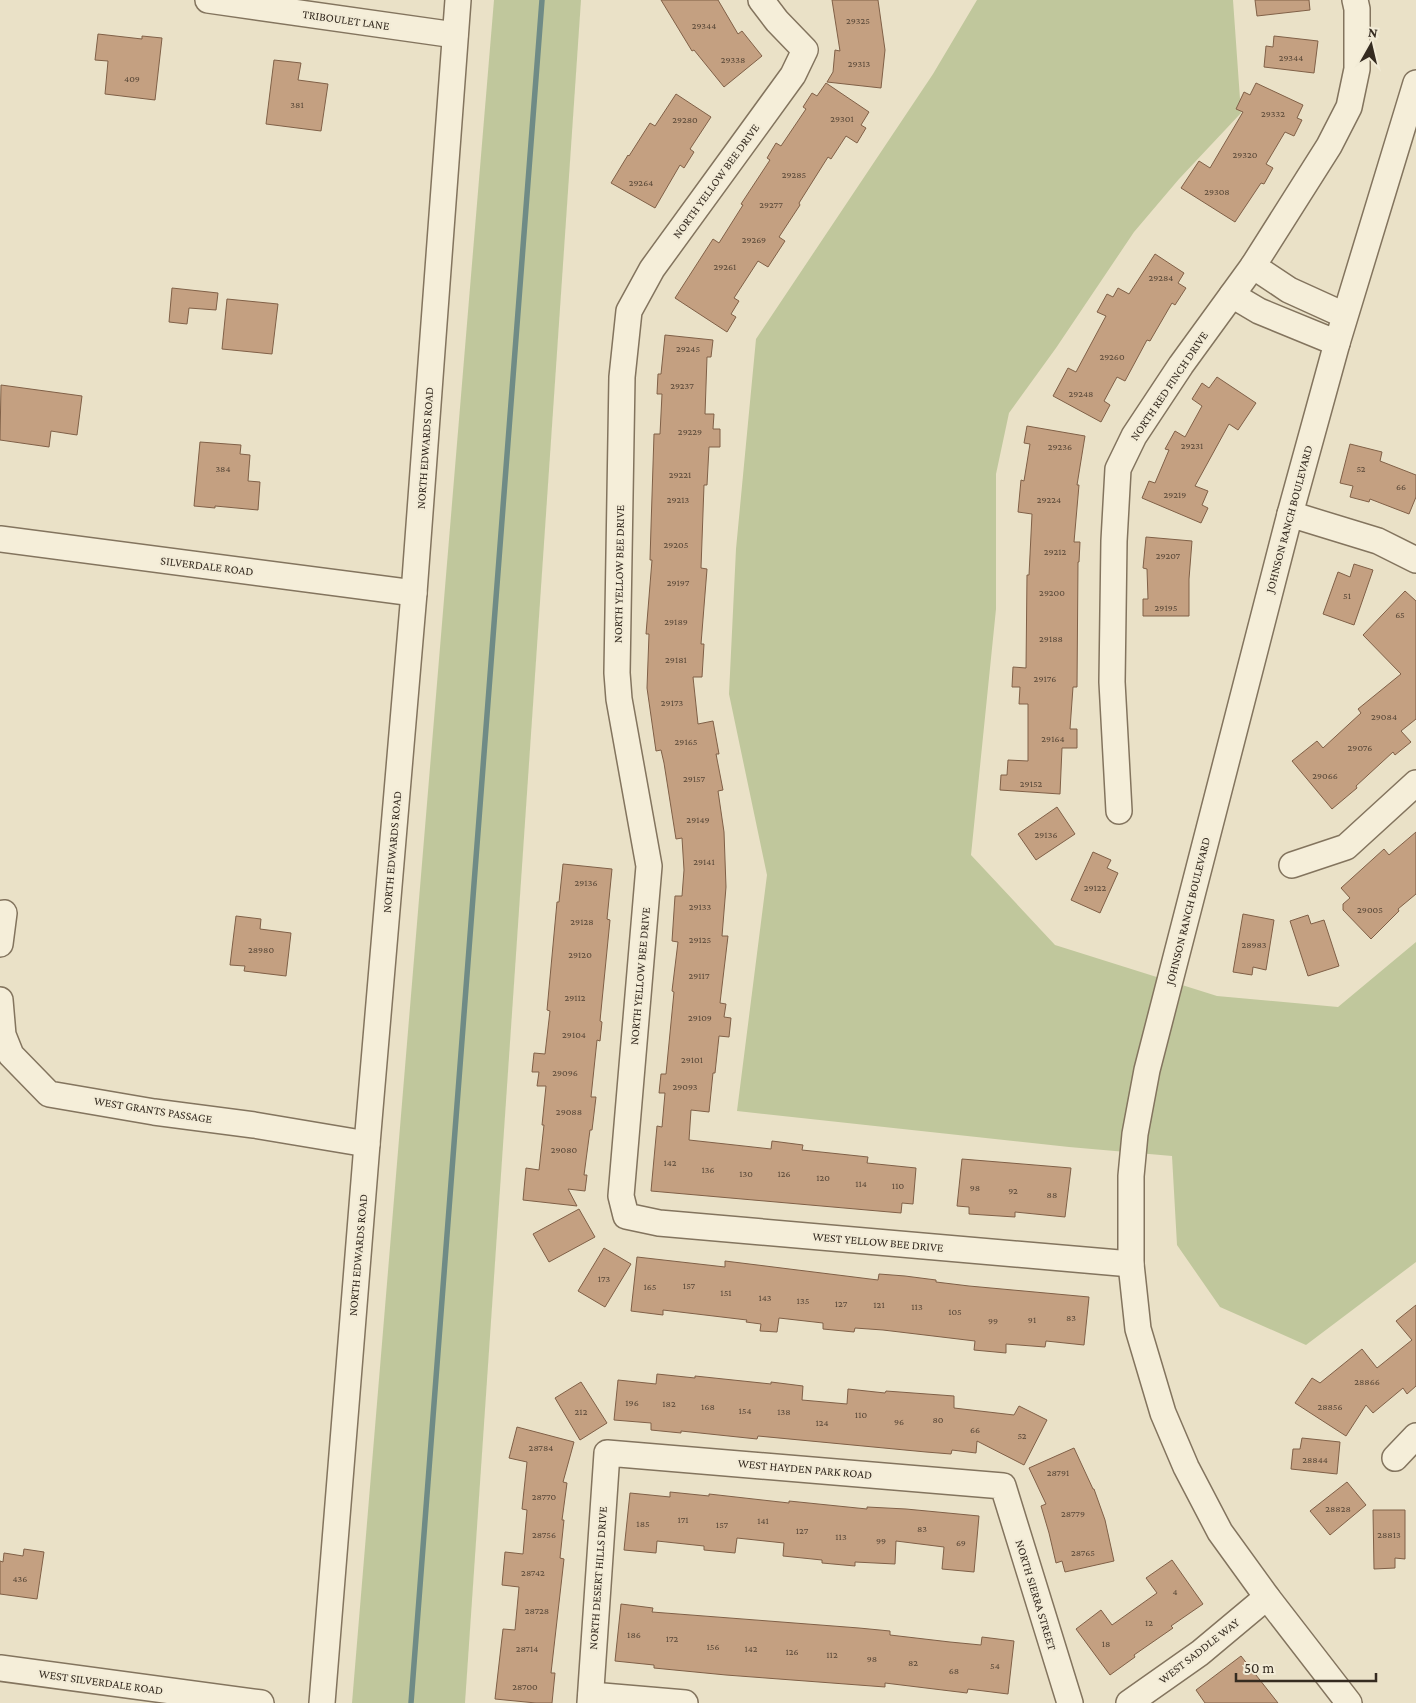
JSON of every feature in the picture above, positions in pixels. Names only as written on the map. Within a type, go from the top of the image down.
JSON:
[{"type":"street","name":"TRIBOULET LANE","points":[[208,0],[455,35]]},
{"type":"street","name":"NORTH EDWARDS ROAD","points":[[322,1703],[414,593],[458,0]]},
{"type":"street","name":"NORTH YELLOW BEE DRIVE","points":[[626,1216],[621,1196],[649,866],[619,699],[617,673],[622,377],[629,311],[652,269],[792,75],[805,50],[777,21],[761,0]]},
{"type":"street","name":"NORTH RED FINCH DRIVE","points":[[1120,811],[1112,682],[1114,541],[1118,469],[1139,428],[1253,266],[1329,146],[1349,107],[1357,68],[1357,9],[1355,0]]},
{"type":"street","name":"JOHNSON RANCH BOULEVARD","points":[[1349,1703],[1267,1597],[1220,1532],[1186,1467],[1163,1413],[1138,1329],[1131,1264],[1131,1176],[1135,1134],[1147,1070],[1290,514],[1344,315],[1416,83]]},
{"type":"street","points":[[1253,266],[1290,290],[1344,315]]},
{"type":"street","points":[[1232,294],[1258,311],[1337,343]]},
{"type":"street","points":[[1290,514],[1378,541],[1416,560]]},
{"type":"street","name":"SILVERDALE ROAD","points":[[0,539],[414,593]]},
{"type":"street","points":[[1292,865],[1346,847],[1416,783]]},
{"type":"street","points":[[0,944],[4,914]]},
{"type":"street","name":"WEST GRANTS PASSAGE","points":[[0,1000],[3,1035],[11,1055],[50,1094],[154,1112],[254,1125],[367,1144]]},
{"type":"street","name":"WEST YELLOW BEE DRIVE","points":[[626,1216],[659,1223],[1131,1264]]},
{"type":"street","points":[[1394,1458],[1416,1436]]},
{"type":"street","name":"WEST HAYDEN PARK ROAD","points":[[607,1453],[1003,1486]]},
{"type":"street","name":"NORTH DESERT HILLS DRIVE","points":[[590,1699],[607,1453]]},
{"type":"street","name":"NORTH SIERRA STREET","points":[[1003,1486],[1070,1703]]},
{"type":"street","name":"WEST SADDLE WAY","points":[[1129,1703],[1200,1653],[1267,1597]]},
{"type":"street","name":"WEST SILVERDALE ROAD","points":[[0,1668],[261,1703]]},
{"type":"street","points":[[590,1699],[685,1703]]},
{"type":"green space","points":[[494,0],[581,0],[465,1703],[352,1703]]},
{"type":"green space","points":[[977,0],[1233,0],[1241,113],[1179,179],[1134,232],[1056,348],[1009,413],[996,474],[996,609],[971,855],[1055,945],[1217,996],[1338,1007],[1416,942],[1416,1262],[1306,1345],[1220,1307],[1177,1245],[1172,1156],[1069,1147],[737,1111],[767,875],[729,694],[736,549],[756,339],[933,74]]},
{"type":"building","points":[[661,0],[718,0],[738,34],[742,31],[762,56],[724,87],[694,50],[692,51]]},
{"type":"building","points":[[832,0],[878,0],[885,50],[881,88],[827,82],[833,72],[835,50],[840,51]]},
{"type":"building","points":[[1255,0],[1309,0],[1310,10],[1257,16]]},
{"type":"building","points":[[98,34],[142,39],[142,36],[162,38],[155,100],[105,94],[108,61],[95,60]]},
{"type":"building","points":[[1274,36],[1318,41],[1314,73],[1264,67],[1266,46],[1273,47]]},
{"type":"building","points":[[274,60],[301,63],[298,80],[328,84],[321,131],[266,124]]},
{"type":"building","points":[[826,83],[869,112],[861,125],[866,128],[857,143],[846,136],[831,159],[828,157],[779,237],[785,241],[768,267],[758,261],[734,298],[739,301],[731,314],[736,317],[727,332],[675,298],[713,239],[719,243],[743,205],[741,204],[770,160],[767,158],[776,143],[781,146],[806,109],[803,107],[812,93],[817,96]]},
{"type":"building","points":[[1256,83],[1303,105],[1297,118],[1302,120],[1294,136],[1285,132],[1266,164],[1273,168],[1264,184],[1261,183],[1235,222],[1181,188],[1199,161],[1210,168],[1243,112],[1236,109],[1244,92],[1250,95]]},
{"type":"building","points":[[676,94],[711,117],[690,149],[694,152],[684,168],[680,165],[655,208],[611,183],[650,123],[655,126]]},
{"type":"building","points":[[1155,254],[1184,273],[1178,283],[1186,288],[1175,305],[1172,303],[1150,341],[1147,340],[1125,381],[1117,377],[1104,401],[1110,405],[1101,422],[1053,396],[1068,368],[1076,372],[1106,316],[1097,312],[1107,294],[1113,297],[1118,288],[1129,294]]},
{"type":"building","points":[[172,288],[218,293],[216,310],[189,308],[187,324],[169,322]]},
{"type":"building","points":[[227,299],[278,304],[272,354],[222,349]]},
{"type":"building","points":[[665,335],[713,340],[711,357],[707,357],[705,414],[714,414],[713,429],[720,429],[720,447],[709,447],[707,485],[704,485],[701,568],[707,569],[701,644],[704,644],[702,677],[693,677],[698,724],[713,721],[719,754],[716,754],[723,790],[718,791],[724,832],[726,887],[722,936],[728,936],[720,1003],[726,1004],[724,1017],[731,1018],[729,1037],[719,1036],[709,1112],[691,1110],[689,1140],[771,1149],[772,1141],[803,1145],[802,1150],[868,1157],[867,1163],[916,1168],[913,1204],[902,1203],[901,1213],[651,1191],[657,1126],[662,1127],[665,1093],[659,1093],[661,1074],[666,1074],[674,992],[672,991],[678,942],[672,941],[675,896],[682,896],[684,870],[682,838],[676,839],[664,763],[661,750],[656,751],[647,688],[649,634],[646,634],[652,560],[650,560],[654,434],[660,434],[662,394],[657,394],[658,374],[661,374]]},
{"type":"building","points":[[1217,377],[1256,403],[1238,430],[1229,424],[1195,486],[1208,491],[1202,505],[1208,508],[1201,523],[1142,498],[1149,481],[1155,483],[1169,450],[1165,449],[1175,431],[1185,437],[1202,406],[1192,399],[1202,383],[1209,388]]},
{"type":"building","points":[[1,385],[82,396],[77,435],[51,431],[49,447],[0,440]]},
{"type":"building","points":[[1027,426],[1085,436],[1077,485],[1079,485],[1074,542],[1080,542],[1078,562],[1077,687],[1073,687],[1070,729],[1077,729],[1077,748],[1062,748],[1060,794],[1000,790],[1001,775],[1007,775],[1008,760],[1028,761],[1028,704],[1019,704],[1020,687],[1012,687],[1013,667],[1026,668],[1027,575],[1029,575],[1032,514],[1018,512],[1021,480],[1024,481],[1030,444],[1024,443]]},
{"type":"building","points":[[200,442],[241,445],[240,454],[250,455],[248,481],[260,482],[258,510],[194,506]]},
{"type":"building","points":[[1350,444],[1382,452],[1380,461],[1416,475],[1416,497],[1409,514],[1370,499],[1369,502],[1350,497],[1353,486],[1340,483]]},
{"type":"building","points":[[1146,537],[1192,541],[1189,616],[1143,616],[1143,599],[1148,599],[1147,569],[1143,568]]},
{"type":"building","points":[[1354,564],[1373,570],[1354,625],[1323,614],[1338,572],[1350,577]]},
{"type":"building","points":[[1405,591],[1416,601],[1416,719],[1401,731],[1411,742],[1395,755],[1393,752],[1356,786],[1357,788],[1332,809],[1292,761],[1317,741],[1323,748],[1361,713],[1358,709],[1401,674],[1363,635]]},
{"type":"building","points":[[1057,807],[1075,834],[1036,860],[1018,834]]},
{"type":"building","points":[[1416,832],[1416,894],[1398,909],[1399,911],[1371,939],[1343,910],[1343,904],[1350,898],[1341,888],[1384,849],[1389,855]]},
{"type":"building","points":[[1093,852],[1111,860],[1107,868],[1118,873],[1100,913],[1071,900]]},
{"type":"building","points":[[563,864],[612,869],[607,919],[610,920],[600,1021],[602,1022],[600,1041],[597,1040],[591,1097],[596,1097],[584,1175],[587,1175],[585,1191],[568,1189],[577,1206],[523,1200],[526,1168],[539,1170],[546,1086],[537,1086],[539,1072],[532,1072],[534,1053],[545,1054],[550,1011],[547,1010],[557,902],[559,902]]},
{"type":"building","points":[[1243,914],[1274,920],[1266,970],[1253,967],[1252,975],[1233,972]]},
{"type":"building","points":[[1308,915],[1311,924],[1324,920],[1339,966],[1308,976],[1290,921]]},
{"type":"building","points":[[236,916],[261,919],[260,929],[291,933],[286,976],[244,971],[245,966],[230,965]]},
{"type":"building","points":[[962,1159],[1071,1168],[1065,1217],[1015,1212],[1015,1217],[969,1214],[969,1207],[957,1206]]},
{"type":"building","points":[[579,1209],[595,1237],[549,1262],[533,1234]]},
{"type":"building","points":[[604,1248],[631,1264],[605,1307],[578,1291]]},
{"type":"building","points":[[637,1257],[725,1267],[725,1261],[878,1280],[879,1274],[905,1276],[969,1286],[1089,1297],[1084,1345],[1046,1341],[1045,1347],[1006,1344],[1006,1353],[974,1350],[975,1341],[883,1330],[855,1328],[854,1332],[823,1329],[823,1323],[779,1318],[777,1332],[760,1331],[761,1324],[746,1322],[747,1320],[663,1310],[663,1315],[631,1311]]},
{"type":"building","points":[[1416,1305],[1416,1386],[1407,1394],[1403,1388],[1373,1413],[1366,1405],[1346,1436],[1295,1403],[1312,1378],[1320,1383],[1362,1349],[1377,1368],[1412,1340],[1396,1321]]},
{"type":"building","points":[[657,1374],[803,1386],[802,1400],[847,1404],[848,1389],[885,1393],[886,1391],[954,1396],[954,1408],[1014,1415],[1019,1406],[1047,1420],[1024,1465],[977,1441],[976,1453],[952,1450],[951,1454],[758,1436],[757,1439],[681,1431],[681,1433],[651,1430],[651,1423],[614,1420],[618,1380],[656,1384]]},
{"type":"building","points":[[581,1382],[607,1423],[580,1440],[555,1398]]},
{"type":"building","points":[[517,1427],[574,1442],[563,1482],[567,1483],[562,1520],[564,1520],[560,1558],[564,1559],[551,1673],[555,1673],[552,1703],[495,1699],[503,1629],[515,1630],[519,1587],[502,1585],[505,1552],[523,1554],[527,1510],[522,1509],[527,1462],[509,1458]]},
{"type":"building","points":[[1302,1438],[1340,1442],[1337,1474],[1291,1469],[1293,1449],[1300,1449]]},
{"type":"building","points":[[1074,1448],[1094,1489],[1105,1520],[1114,1561],[1065,1572],[1062,1561],[1056,1563],[1041,1506],[1046,1504],[1029,1468]]},
{"type":"building","points":[[1347,1482],[1366,1505],[1330,1535],[1310,1511]]},
{"type":"building","points":[[670,1492],[709,1496],[709,1494],[789,1503],[789,1501],[867,1509],[867,1507],[906,1509],[979,1516],[974,1572],[942,1569],[944,1547],[896,1541],[895,1564],[855,1562],[855,1566],[822,1563],[822,1560],[783,1556],[784,1543],[737,1538],[735,1553],[704,1550],[704,1546],[657,1541],[656,1553],[624,1550],[630,1493],[670,1497]]},
{"type":"building","points":[[1373,1510],[1405,1510],[1405,1559],[1395,1558],[1395,1568],[1374,1569]]},
{"type":"building","points":[[24,1549],[44,1552],[37,1599],[0,1594],[0,1561],[3,1562],[4,1553],[23,1556]]},
{"type":"building","points":[[1172,1560],[1203,1604],[1171,1626],[1173,1628],[1134,1655],[1135,1657],[1110,1675],[1076,1629],[1101,1610],[1112,1625],[1157,1593],[1146,1578]]},
{"type":"building","points":[[621,1604],[653,1608],[652,1612],[890,1631],[890,1635],[981,1645],[982,1637],[1014,1641],[1008,1694],[968,1689],[967,1693],[885,1683],[885,1687],[726,1675],[654,1668],[654,1665],[615,1661]]},
{"type":"building","points":[[1241,1656],[1278,1703],[1205,1703],[1196,1690]]},
{"type":"waterway","points":[[411,1703],[542,0]]}]
